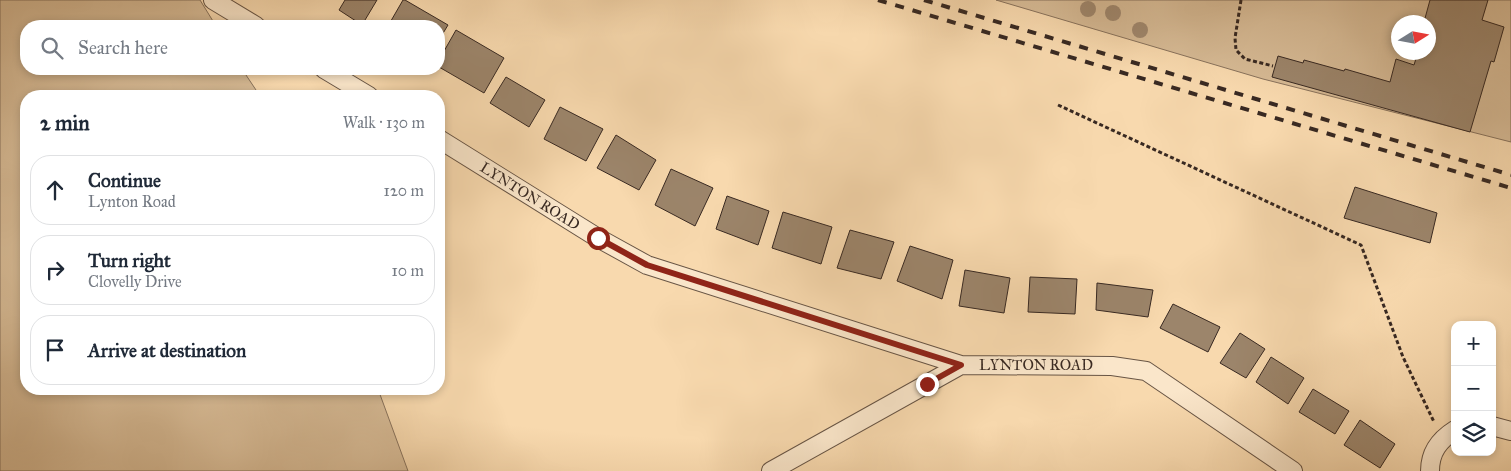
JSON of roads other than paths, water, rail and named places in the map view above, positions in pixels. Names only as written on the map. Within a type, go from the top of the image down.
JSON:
[{"type":"street","points":[[213,0],[246,20]]},
{"type":"street","points":[[334,75],[359,90]]},
{"type":"street","name":"LYNTON ROAD","points":[[445,144],[598,238],[647,265],[961,365],[1112,366],[1146,371],[1292,471]]},
{"type":"street","points":[[771,471],[961,365]]},
{"type":"street","points":[[1496,427],[1511,431]]},
{"type":"street","points":[[1430,471],[1430,460],[1448,434]]},
{"type":"railway","points":[[878,0],[1511,188]]},
{"type":"railway","points":[[924,0],[1511,175]]}]
